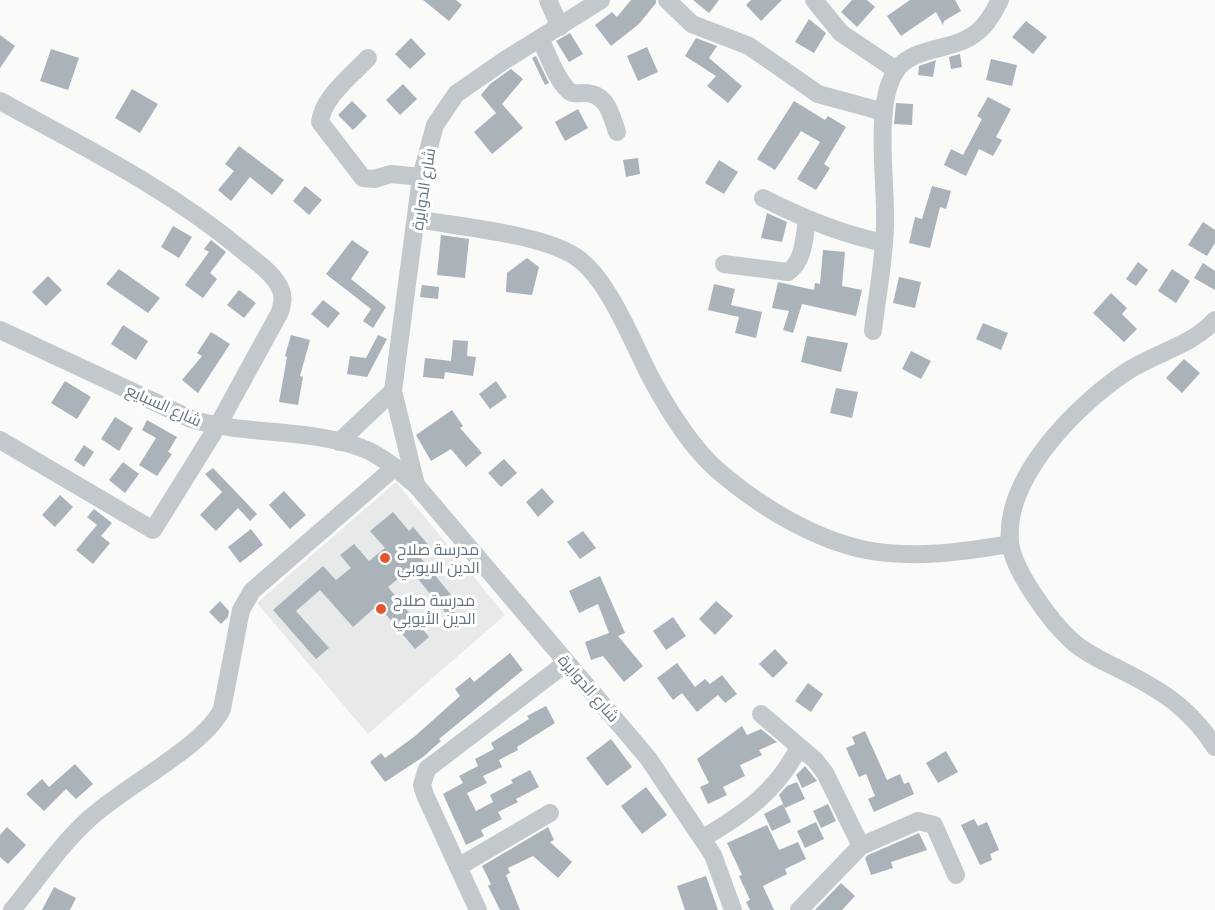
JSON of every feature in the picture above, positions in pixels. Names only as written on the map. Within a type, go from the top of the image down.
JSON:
[{"type":"street","points":[[548,0],[560,27]]},
{"type":"street","name":"شارع الدوايرة","points":[[393,391],[421,177],[435,124],[456,94],[601,0]]},
{"type":"street","points":[[667,0],[692,24],[749,46],[818,94],[854,106],[884,112]]},
{"type":"street","points":[[814,0],[841,33],[896,70]]},
{"type":"street","points":[[873,331],[884,243],[884,112],[896,70],[907,60],[957,44],[976,33],[988,21],[1000,0]]},
{"type":"street","points":[[540,39],[565,88],[575,93],[595,93],[603,99],[608,106],[617,132]]},
{"type":"street","points":[[368,58],[328,102],[321,112],[320,122],[363,178],[374,179],[391,174],[421,177]]},
{"type":"street","points":[[0,101],[164,191],[216,228],[265,269],[278,284],[283,300],[280,312],[217,427],[153,530],[0,440]]},
{"type":"street","points":[[764,198],[807,220],[858,238],[884,243]]},
{"type":"street","points":[[417,219],[527,239],[576,256],[590,269],[608,296],[653,382],[683,432],[715,467],[763,503],[806,528],[837,542],[866,550],[912,554],[965,551],[1010,544]]},
{"type":"street","points":[[724,264],[788,272],[800,260],[807,220]]},
{"type":"street","points":[[1215,320],[1202,334],[1188,343],[1127,371],[1094,396],[1061,428],[1042,453],[1017,499],[1010,526],[1010,544],[1033,591],[1072,642],[1094,657],[1161,690],[1201,725],[1215,747]]},
{"type":"street","name":"شارع السبايع","points":[[0,330],[54,353],[164,408],[217,427],[339,442],[368,450],[395,467]]},
{"type":"street","points":[[339,442],[393,391],[416,485]]},
{"type":"street","points":[[12,910],[57,853],[88,820],[124,789],[204,735],[216,722],[222,709],[241,610],[252,591],[395,467]]},
{"type":"street","name":"شارع الدوايرة","points":[[395,467],[416,485],[566,663],[636,742],[713,855],[733,910]]},
{"type":"street","points":[[478,910],[424,795],[423,777],[427,769],[566,663]]},
{"type":"street","points":[[761,714],[825,773],[861,846]]},
{"type":"street","points":[[703,838],[756,803],[791,763],[799,747]]},
{"type":"street","points":[[458,867],[550,813]]},
{"type":"street","points":[[799,910],[861,846],[918,821],[926,821],[934,825],[939,832],[956,875]]},
{"type":"shaded area","name":"مدرسة صلاح الدين الأيوبي","points":[[396,482],[505,615],[368,734],[257,603]]},
{"type":"building","points":[[423,0],[456,0],[462,5],[449,21]]},
{"type":"building","points":[[631,0],[656,0],[656,3],[639,24],[611,46],[595,25],[612,12],[617,17]]},
{"type":"building","points":[[693,0],[719,0],[709,13]]},
{"type":"building","points":[[751,0],[782,0],[761,21],[746,5]]},
{"type":"building","points":[[852,0],[867,0],[875,7],[857,27],[841,12]]},
{"type":"building","points":[[910,0],[955,0],[961,11],[944,21],[943,25],[936,12],[901,36],[887,16]]},
{"type":"building","points":[[809,19],[826,33],[814,53],[795,42]]},
{"type":"building","points":[[1026,21],[1047,37],[1033,54],[1012,37]]},
{"type":"building","points":[[570,33],[583,54],[569,62],[556,41]]},
{"type":"building","points":[[0,35],[15,46],[0,68]]},
{"type":"building","points":[[411,38],[426,54],[410,69],[395,54]]},
{"type":"building","points":[[696,38],[717,46],[709,58],[742,86],[728,103],[707,86],[716,76],[685,56]]},
{"type":"building","points":[[647,47],[658,72],[638,81],[627,56]]},
{"type":"building","points":[[51,49],[79,58],[68,90],[40,81]]},
{"type":"building","points":[[960,54],[962,67],[951,69],[949,57]]},
{"type":"building","points":[[536,56],[549,83],[545,85],[532,58]]},
{"type":"building","points":[[991,59],[1017,65],[1012,86],[986,80]]},
{"type":"building","points":[[936,60],[933,77],[918,75],[919,66]]},
{"type":"building","points":[[511,69],[523,79],[502,104],[523,128],[492,154],[474,132],[496,113],[481,95],[490,84]]},
{"type":"building","points":[[403,84],[417,99],[400,115],[386,100]]},
{"type":"building","points":[[132,89],[158,104],[140,133],[115,118]]},
{"type":"building","points":[[988,97],[1011,109],[996,137],[1002,140],[993,156],[979,149],[966,176],[944,165],[951,149],[963,155],[982,119],[977,116]]},
{"type":"building","points":[[352,101],[367,116],[353,130],[338,115]]},
{"type":"building","points":[[794,101],[825,120],[828,116],[846,127],[824,164],[830,168],[816,190],[797,179],[820,142],[801,131],[775,170],[757,159]]},
{"type":"building","points":[[896,103],[913,104],[912,125],[894,124]]},
{"type":"building","points":[[578,109],[588,128],[565,141],[555,122]]},
{"type":"building","points":[[239,146],[284,180],[272,195],[250,177],[231,201],[218,190],[234,171],[225,164]]},
{"type":"building","points":[[638,158],[640,174],[626,177],[623,160]]},
{"type":"building","points":[[719,160],[738,172],[724,194],[705,183]]},
{"type":"building","points":[[305,186],[322,200],[309,215],[293,201]]},
{"type":"building","points":[[932,186],[951,191],[946,209],[940,207],[930,248],[909,243],[915,217],[922,219]]},
{"type":"building","points":[[767,213],[787,222],[782,242],[761,238]]},
{"type":"building","points":[[1203,222],[1215,230],[1215,243],[1207,256],[1188,245]]},
{"type":"building","points":[[173,226],[192,237],[179,258],[161,247]]},
{"type":"building","points":[[441,235],[469,239],[465,278],[437,275]]},
{"type":"building","points":[[211,240],[226,252],[210,273],[217,279],[203,298],[185,285],[209,252],[204,249]]},
{"type":"building","points":[[352,240],[369,252],[351,279],[386,307],[373,328],[363,321],[371,309],[326,274]]},
{"type":"building","points":[[823,250],[845,252],[842,286],[862,290],[856,316],[802,304],[793,333],[783,330],[789,311],[772,308],[778,282],[814,290],[815,283],[820,284]]},
{"type":"building","points":[[527,258],[539,267],[532,295],[506,292],[507,273]]},
{"type":"building","points":[[1138,262],[1148,270],[1136,286],[1126,279]]},
{"type":"building","points":[[1203,263],[1215,271],[1215,290],[1194,278]]},
{"type":"building","points":[[119,269],[160,298],[148,313],[106,284]]},
{"type":"building","points":[[1172,269],[1190,281],[1176,303],[1158,291]]},
{"type":"building","points":[[48,276],[62,290],[46,306],[32,292]]},
{"type":"building","points":[[899,277],[921,282],[915,308],[893,303]]},
{"type":"building","points":[[714,284],[735,289],[731,305],[762,312],[756,338],[735,333],[739,317],[708,310]]},
{"type":"building","points":[[422,285],[439,287],[438,299],[420,297]]},
{"type":"building","points":[[239,290],[256,303],[244,318],[227,305]]},
{"type":"building","points":[[1111,293],[1127,308],[1122,314],[1137,329],[1124,342],[1093,313]]},
{"type":"building","points":[[323,300],[340,313],[328,328],[311,314]]},
{"type":"building","points":[[983,323],[1008,333],[1001,350],[976,339]]},
{"type":"building","points":[[123,325],[148,341],[136,360],[111,344]]},
{"type":"building","points":[[211,332],[230,344],[198,393],[182,380],[202,356],[197,353]]},
{"type":"building","points":[[291,335],[310,340],[300,376],[303,377],[298,405],[279,402],[287,357],[285,356]]},
{"type":"building","points":[[378,335],[387,339],[367,377],[347,374],[350,356],[366,358]]},
{"type":"building","points":[[807,336],[848,343],[841,372],[801,362]]},
{"type":"building","points":[[453,340],[468,341],[467,356],[476,357],[473,376],[445,372],[444,379],[423,377],[425,358],[451,361]]},
{"type":"building","points":[[911,351],[931,361],[921,379],[902,369]]},
{"type":"building","points":[[1184,359],[1200,373],[1182,393],[1166,378]]},
{"type":"building","points":[[65,381],[91,397],[77,419],[51,403]]},
{"type":"building","points":[[496,381],[507,397],[490,409],[479,394]]},
{"type":"building","points":[[836,388],[858,392],[852,418],[830,413]]},
{"type":"building","points":[[452,410],[463,426],[460,428],[482,453],[466,467],[451,449],[431,461],[416,435]]},
{"type":"building","points":[[115,417],[133,428],[119,451],[101,439]]},
{"type":"building","points":[[147,420],[177,437],[168,452],[172,454],[157,476],[139,465],[156,438],[142,430]]},
{"type":"building","points":[[84,445],[94,452],[84,467],[74,460]]},
{"type":"building","points":[[504,459],[517,473],[501,487],[488,473]]},
{"type":"building","points":[[123,462],[139,474],[125,493],[109,480]]},
{"type":"building","points":[[213,468],[257,514],[250,521],[238,508],[216,531],[200,515],[222,492],[205,474]]},
{"type":"building","points":[[542,488],[554,502],[538,517],[526,502]]},
{"type":"building","points":[[284,491],[306,515],[290,529],[269,505]]},
{"type":"building","points":[[60,495],[73,507],[55,527],[42,515]]},
{"type":"building","points":[[94,509],[112,523],[101,536],[110,543],[93,564],[76,550],[97,525],[87,517]]},
{"type":"building","points":[[393,512],[409,531],[413,527],[431,548],[420,557],[461,607],[449,617],[410,569],[388,587],[429,637],[415,649],[378,605],[353,627],[320,590],[296,611],[329,648],[316,659],[273,610],[323,566],[336,580],[351,568],[340,555],[354,544],[369,561],[385,548],[370,531]]},
{"type":"building","points":[[251,529],[263,545],[240,563],[228,547]]},
{"type":"building","points":[[583,531],[596,548],[580,559],[567,542]]},
{"type":"building","points":[[600,576],[625,633],[618,636],[643,666],[624,682],[603,656],[591,660],[585,642],[609,633],[598,604],[579,613],[569,591]]},
{"type":"building","points":[[220,601],[229,611],[228,617],[221,624],[209,612]]},
{"type":"building","points":[[716,601],[733,616],[715,635],[699,619]]},
{"type":"building","points":[[673,617],[686,636],[666,650],[653,631]]},
{"type":"building","points":[[775,649],[788,663],[773,678],[759,664]]},
{"type":"building","points":[[510,653],[523,670],[439,739],[441,741],[423,757],[385,782],[370,762],[381,753],[385,758],[414,737],[460,696],[455,689],[470,677],[474,682]]},
{"type":"building","points":[[677,663],[695,687],[705,679],[710,684],[722,675],[737,694],[725,703],[718,695],[697,712],[682,693],[673,700],[657,678]]},
{"type":"building","points":[[808,683],[823,694],[811,712],[795,701]]},
{"type":"building","points":[[546,706],[555,723],[517,747],[518,750],[499,760],[502,767],[483,776],[487,783],[467,793],[476,811],[493,802],[490,795],[513,783],[511,780],[530,770],[539,787],[516,799],[518,802],[498,812],[502,819],[481,830],[484,836],[466,845],[443,794],[463,783],[459,776],[478,766],[475,759],[494,749],[491,743],[529,719],[527,716]]},
{"type":"building","points":[[742,726],[747,735],[761,729],[777,742],[759,750],[762,755],[740,765],[745,776],[723,787],[727,795],[708,804],[700,787],[709,783],[697,759]]},
{"type":"building","points":[[865,731],[887,780],[900,774],[904,784],[909,782],[914,794],[874,812],[868,799],[875,796],[866,774],[859,777],[846,748],[855,744],[852,737]]},
{"type":"building","points":[[611,739],[632,767],[607,786],[586,758]]},
{"type":"building","points":[[946,751],[958,772],[938,783],[926,763]]},
{"type":"building","points":[[75,764],[93,784],[76,799],[66,789],[44,811],[26,794],[42,779],[49,787]]},
{"type":"building","points":[[805,766],[817,781],[802,788],[796,775]]},
{"type":"building","points":[[797,782],[805,799],[785,808],[779,795],[787,786]]},
{"type":"building","points":[[646,787],[667,815],[642,834],[621,806]]},
{"type":"building","points":[[783,804],[791,822],[772,831],[764,814]]},
{"type":"building","points":[[828,804],[836,821],[821,828],[813,811]]},
{"type":"building","points":[[974,819],[978,826],[987,822],[999,850],[990,854],[992,860],[980,865],[961,825]]},
{"type":"building","points":[[816,822],[824,839],[805,848],[797,831]]},
{"type":"building","points":[[767,825],[779,850],[798,842],[806,859],[785,869],[787,874],[763,886],[774,910],[750,910],[746,902],[750,900],[739,876],[742,875],[727,843]]},
{"type":"building","points":[[7,827],[26,845],[8,864],[0,857],[0,835]]},
{"type":"building","points":[[548,827],[554,840],[550,842],[572,862],[558,878],[533,856],[508,868],[510,873],[506,875],[520,910],[500,910],[488,886],[491,884],[482,866]]},
{"type":"building","points":[[919,833],[927,850],[891,862],[893,868],[871,875],[865,858],[868,855]]},
{"type":"building","points":[[706,876],[718,910],[685,910],[677,886]]},
{"type":"building","points":[[841,883],[855,896],[842,910],[815,910]]},
{"type":"building","points":[[54,887],[76,898],[70,910],[42,910]]},
{"type":"place","name":"مدرسة صلاح الدين الايوبي","points":[[385,558]]},
{"type":"place","name":"مدرسة صلاح الدين الأيوبي","points":[[381,609]]}]
